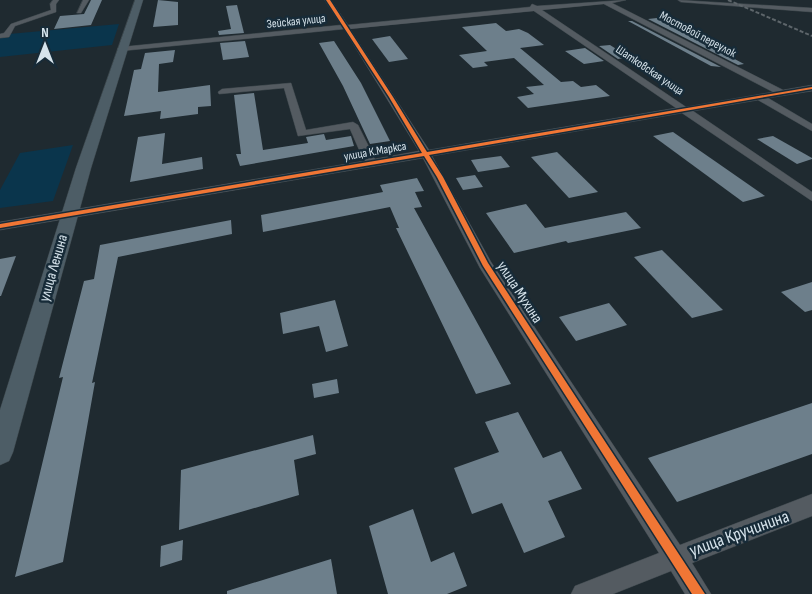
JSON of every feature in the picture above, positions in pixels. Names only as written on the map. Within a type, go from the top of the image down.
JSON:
[{"type":"main road","name":"улица Ленина","points":[[0,452],[68,215],[139,0]]},
{"type":"street","points":[[0,36],[6,35],[13,25],[54,11],[53,4],[56,0]]},
{"type":"street","points":[[79,12],[86,0]]},
{"type":"street","name":"улица Мухина","points":[[328,0],[391,96],[424,154],[440,177],[485,264],[676,556],[698,594]]},
{"type":"street","name":"Шатковская улица","points":[[523,0],[812,197]]},
{"type":"street","name":"Зейская улица","points":[[121,50],[534,7],[623,0]]},
{"type":"street","points":[[681,0],[812,10]]},
{"type":"street","name":"Мостовой переулок","points":[[604,1],[782,92]]},
{"type":"street","points":[[797,9],[812,14]]},
{"type":"street","points":[[222,92],[288,85],[302,134],[353,126],[371,163]]},
{"type":"street","name":"улица К.Маркса","points":[[0,226],[684,108],[812,88]]},
{"type":"street","points":[[760,97],[812,128]]},
{"type":"street","name":"улица Кручинина","points":[[583,594],[676,556],[812,505]]},
{"type":"shaded area","points":[[119,24],[112,45],[0,57],[0,37],[9,34]]},
{"type":"shaded area","points":[[73,145],[53,201],[0,208],[0,190],[20,153]]},
{"type":"building","points":[[91,0],[102,0],[91,25],[54,29],[60,16],[84,14]]},
{"type":"building","points":[[158,0],[178,2],[178,25],[153,27]]},
{"type":"building","points":[[237,5],[244,33],[219,35],[218,31],[231,29],[226,6]]},
{"type":"building","points":[[657,18],[744,64],[738,65],[648,19]]},
{"type":"building","points":[[628,21],[632,21],[721,67],[711,66]]},
{"type":"building","points":[[496,23],[506,31],[519,29],[528,33],[544,45],[520,48],[561,82],[573,81],[581,87],[596,85],[610,96],[528,108],[517,97],[534,94],[526,87],[544,85],[514,58],[484,62],[488,66],[473,68],[459,55],[487,51],[462,27]]},
{"type":"building","points":[[390,36],[408,59],[389,62],[372,39]]},
{"type":"building","points":[[245,41],[249,57],[223,60],[220,43]]},
{"type":"building","points":[[334,41],[361,83],[390,141],[370,144],[343,86],[319,43]]},
{"type":"building","points":[[610,45],[629,57],[618,59],[599,46]]},
{"type":"building","points":[[585,48],[604,61],[584,64],[565,51]]},
{"type":"building","points":[[175,50],[173,62],[159,64],[158,92],[210,85],[211,106],[198,107],[198,114],[160,119],[161,111],[124,116],[134,70],[141,69],[145,53]]},
{"type":"building","points":[[254,93],[263,150],[308,143],[306,137],[324,134],[326,140],[351,136],[354,146],[240,166],[236,154],[241,154],[234,95]]},
{"type":"building","points":[[673,132],[765,196],[743,202],[653,136]]},
{"type":"building","points":[[165,133],[162,164],[202,157],[203,169],[130,182],[138,137]]},
{"type":"building","points":[[773,136],[812,159],[797,164],[757,139]]},
{"type":"building","points":[[557,152],[598,192],[569,198],[531,157]]},
{"type":"building","points":[[501,156],[510,167],[478,172],[471,160]]},
{"type":"building","points":[[475,175],[483,187],[463,190],[456,178]]},
{"type":"building","points":[[417,178],[424,191],[415,192],[422,207],[414,208],[511,384],[476,394],[396,228],[399,228],[390,207],[263,232],[261,215],[383,192],[380,185]]},
{"type":"building","points":[[526,204],[545,228],[626,212],[641,228],[568,243],[566,241],[514,253],[486,213]]},
{"type":"building","points":[[231,220],[232,234],[118,257],[92,383],[95,382],[63,562],[15,577],[63,377],[59,378],[84,281],[94,279],[100,245]]},
{"type":"building","points":[[662,250],[723,310],[692,318],[634,257]]},
{"type":"building","points":[[16,256],[1,296],[0,296],[0,259]]},
{"type":"building","points":[[812,282],[812,310],[805,312],[781,292]]},
{"type":"building","points":[[335,300],[348,346],[326,352],[319,326],[283,334],[280,313]]},
{"type":"building","points":[[609,303],[627,325],[576,341],[559,317]]},
{"type":"building","points":[[337,379],[339,393],[314,398],[312,384]]},
{"type":"building","points":[[812,403],[812,454],[677,502],[648,458]]},
{"type":"building","points":[[518,412],[543,458],[561,451],[582,489],[548,501],[565,537],[524,553],[502,503],[472,514],[454,468],[499,452],[485,422]]},
{"type":"building","points":[[313,435],[316,454],[294,460],[299,495],[179,530],[181,470]]},
{"type":"building","points":[[413,509],[431,562],[454,552],[467,586],[447,594],[388,594],[369,526]]},
{"type":"building","points":[[183,540],[182,560],[160,567],[161,546]]},
{"type":"building","points":[[331,559],[337,594],[227,594],[227,591]]},
{"type":"railway","points":[[728,0],[812,36]]},
{"type":"cycle path","points":[[328,0],[440,177],[485,264],[699,594]]},
{"type":"cycle path","points":[[0,226],[812,88]]}]
